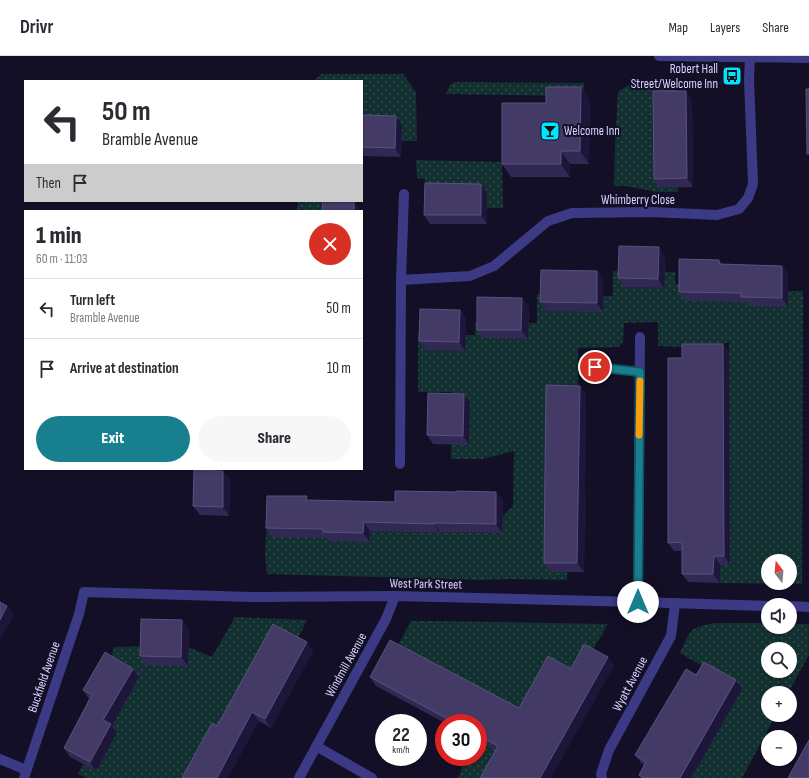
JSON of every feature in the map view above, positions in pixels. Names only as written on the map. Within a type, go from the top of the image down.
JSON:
[{"type":"street","points":[[659,56],[809,58]]},
{"type":"street","name":"Whimberry Close","points":[[401,280],[470,276],[494,266],[548,221],[572,213],[651,212],[717,215],[739,209],[748,198],[752,184],[749,79],[750,57]]},
{"type":"street","points":[[400,464],[401,280],[404,194]]},
{"type":"street","points":[[638,602],[640,337]]},
{"type":"street","points":[[595,367],[640,372]]},
{"type":"street","name":"West Park Street","points":[[84,592],[252,597],[395,596],[761,606]]},
{"type":"street","name":"Buckfield Avenue","points":[[0,759],[25,774],[79,614],[84,592]]},
{"type":"street","name":"Windmill Avenue","points":[[299,778],[386,619],[395,596]]},
{"type":"street","name":"Wyatt Avenue","points":[[601,777],[609,750],[671,636],[675,604]]},
{"type":"street","points":[[797,606],[809,607]]},
{"type":"street","points":[[316,746],[372,778]]},
{"type":"green space","points":[[321,74],[403,74],[416,92],[417,141],[401,141],[401,125],[363,140],[363,80],[315,80]]},
{"type":"green space","points":[[454,82],[584,83],[584,96],[446,94],[450,85]]},
{"type":"green space","points":[[632,83],[677,84],[660,188],[677,187],[678,192],[657,192],[625,186],[614,186],[618,92]]},
{"type":"green space","points":[[416,160],[502,162],[503,208],[424,209],[425,179],[417,178]]},
{"type":"green space","points":[[298,202],[343,202],[331,210],[297,210]]},
{"type":"green space","points":[[613,271],[624,271],[624,287],[664,288],[665,272],[675,272],[675,284],[725,285],[788,306],[788,291],[803,291],[802,584],[797,584],[797,554],[761,554],[761,584],[720,583],[720,565],[730,564],[729,342],[704,348],[658,346],[658,322],[624,323],[623,342],[618,347],[578,348],[578,390],[570,384],[567,580],[481,580],[267,574],[265,554],[267,520],[370,526],[401,532],[440,533],[441,517],[462,532],[502,533],[502,517],[513,506],[514,451],[483,459],[451,459],[452,392],[418,392],[418,334],[426,334],[426,350],[465,351],[466,335],[475,335],[475,322],[483,322],[527,339],[528,323],[537,323],[537,294],[546,295],[603,311],[603,296],[613,296]]},
{"type":"green space","points":[[235,617],[307,620],[296,642],[194,778],[86,778],[78,774],[83,764],[96,771],[104,726],[139,677],[111,659],[114,647],[188,647],[212,657]]},
{"type":"green space","points":[[411,621],[608,624],[591,653],[490,778],[458,778],[463,766],[487,766],[487,717],[494,705],[396,649]]},
{"type":"green space","points":[[714,623],[761,623],[761,634],[797,634],[797,624],[809,624],[809,655],[797,677],[797,642],[761,642],[761,678],[796,678],[792,686],[761,686],[761,722],[772,722],[768,730],[761,730],[761,743],[742,778],[691,778],[742,689],[680,653],[691,631]]},
{"type":"building","name":"Welcome Inn","points":[[546,87],[581,87],[580,151],[561,151],[561,164],[502,164],[502,103],[546,103]]},
{"type":"building","points":[[806,89],[809,89],[809,154],[807,154]]},
{"type":"building","points":[[653,91],[686,91],[687,178],[654,179]]},
{"type":"building","points":[[363,115],[396,116],[395,148],[363,147]]},
{"type":"building","points":[[425,183],[481,184],[481,215],[424,215]]},
{"type":"building","points":[[323,202],[354,202],[354,210],[322,210]]},
{"type":"building","points":[[619,246],[659,247],[658,279],[618,278]]},
{"type":"building","points":[[679,259],[719,260],[719,264],[782,266],[782,298],[741,297],[741,293],[679,292]]},
{"type":"building","points":[[541,270],[597,271],[597,303],[540,302]]},
{"type":"building","points":[[477,297],[522,298],[521,330],[477,330]]},
{"type":"building","points":[[420,309],[460,310],[459,342],[419,341]]},
{"type":"building","points":[[682,344],[723,344],[724,556],[714,556],[713,574],[682,574],[682,542],[668,543],[668,358],[682,358]]},
{"type":"building","points":[[546,385],[580,386],[577,563],[544,563]]},
{"type":"building","points":[[428,393],[464,394],[463,436],[427,435]]},
{"type":"building","points":[[194,470],[223,471],[223,507],[193,506]]},
{"type":"building","points":[[395,491],[496,492],[496,524],[364,522],[363,533],[323,532],[323,529],[266,528],[267,496],[307,496],[306,500],[395,502]]},
{"type":"building","points":[[0,602],[7,606],[0,620]]},
{"type":"building","points":[[141,619],[182,620],[181,657],[140,656]]},
{"type":"building","points":[[273,624],[307,642],[265,719],[252,712],[217,778],[182,778],[212,723],[217,726]]},
{"type":"building","points":[[390,640],[519,708],[548,656],[571,669],[584,644],[608,657],[540,778],[480,778],[498,746],[487,740],[487,714],[438,714],[370,677]]},
{"type":"building","points":[[105,652],[133,669],[103,720],[111,724],[90,762],[64,748],[92,695],[83,690]]},
{"type":"building","points":[[704,662],[736,680],[680,778],[644,778],[639,775],[646,762],[635,755],[686,669],[696,675]]},
{"type":"building","points":[[809,740],[809,778],[788,778],[795,766],[797,766],[797,762]]},
{"type":"slow traffic","points":[[639,435],[640,381]]},
{"type":"place","name":"Robert Hall Street/Welcome Inn","points":[[732,76]]},
{"type":"place","name":"Welcome Inn","points":[[550,131]]},
{"type":"route","points":[[595,367],[640,372],[638,602]]}]
